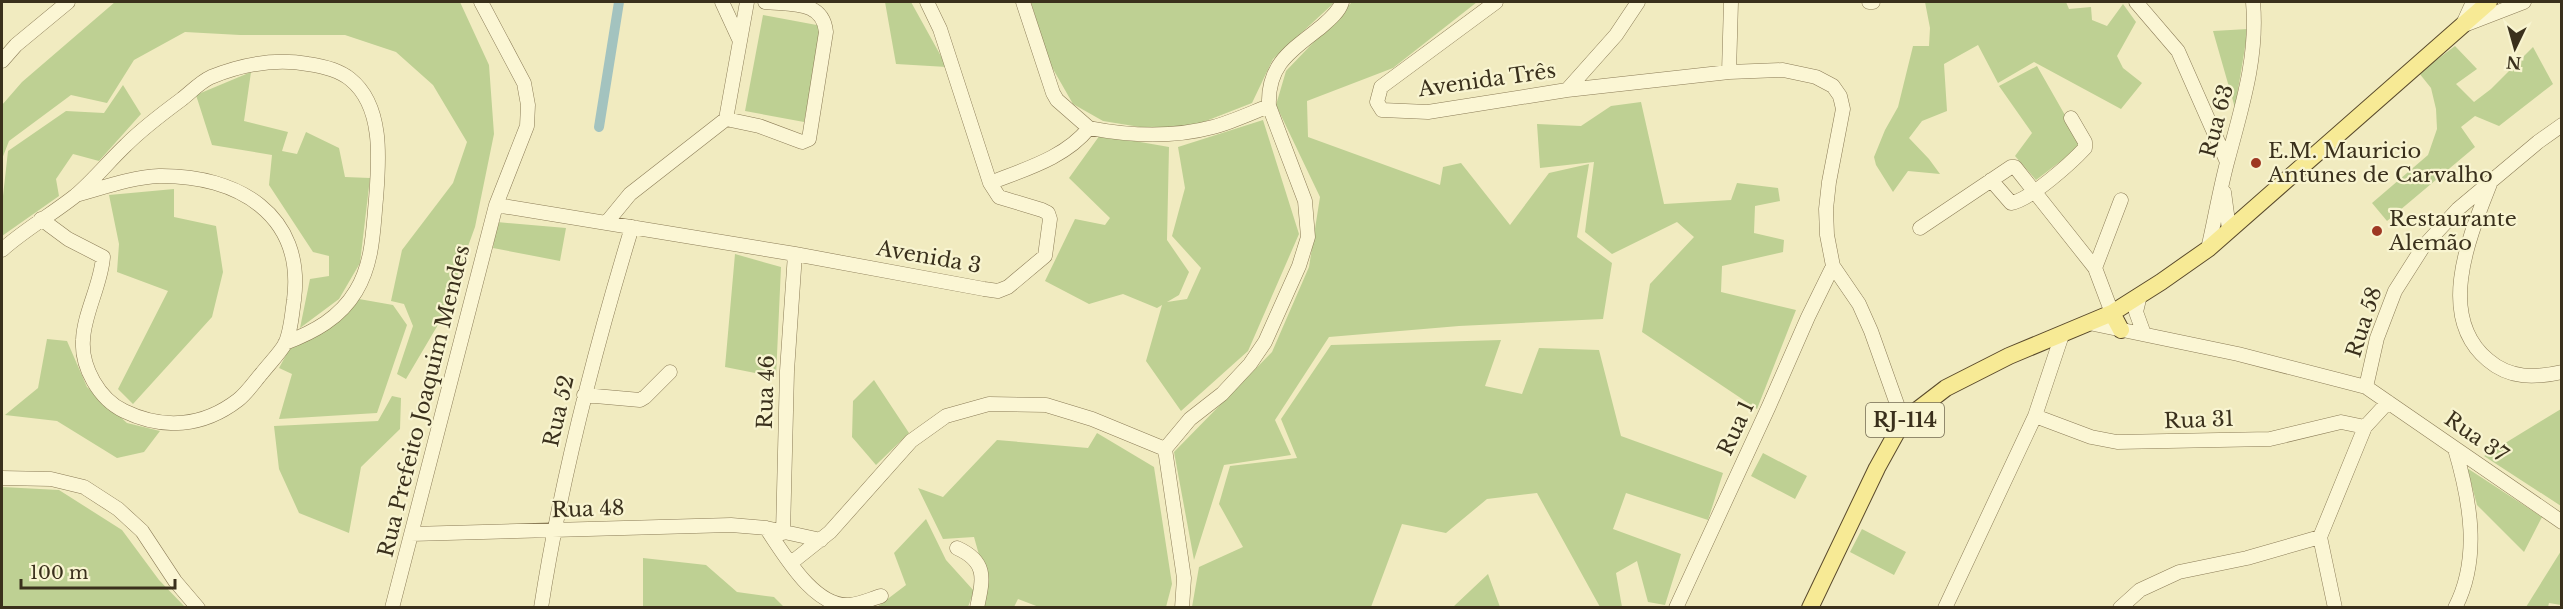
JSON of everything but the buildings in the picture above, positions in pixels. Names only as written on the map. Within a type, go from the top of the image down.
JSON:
[{"type":"main road","name":"RJ-114","points":[[1810,608],[1877,468],[1904,421],[1946,388],[2009,356],[2114,312],[2208,249],[2489,2]]},
{"type":"main road","points":[[2124,330],[2114,312],[2128,310],[2137,318]]},
{"type":"street","points":[[2,61],[16,45],[68,2]]},
{"type":"street","name":"Rua Prefeito Joaquim Mendes","points":[[392,608],[496,205],[527,126],[528,105],[524,83],[481,2]]},
{"type":"street","points":[[722,2],[740,41]]},
{"type":"street","points":[[607,222],[636,188],[726,119],[747,2]]},
{"type":"street","points":[[726,119],[759,126],[802,142],[808,139],[824,43],[825,20],[820,12],[812,8],[765,2]]},
{"type":"street","points":[[927,2],[940,29],[990,183],[1053,157],[1081,137],[1089,128]]},
{"type":"street","points":[[1023,2],[1048,83],[1057,100],[1089,128],[1141,135],[1172,134],[1213,127],[1269,106]]},
{"type":"street","points":[[1182,608],[1184,578],[1165,449],[1190,419],[1221,394],[1250,364],[1265,342],[1299,266],[1308,237],[1305,201],[1269,106],[1269,92],[1278,64],[1326,22],[1340,8],[1342,2]]},
{"type":"street","name":"Avenida Três","points":[[1496,2],[1381,87],[1377,102],[1382,110],[1428,112],[1567,90],[1729,72],[1783,70],[1816,77],[1833,86],[1840,96],[1842,109],[1826,209],[1827,235],[1833,266]]},
{"type":"street","points":[[1567,90],[1616,35],[1638,2]]},
{"type":"street","points":[[1729,72],[1731,2]]},
{"type":"street","points":[[2136,2],[2178,51],[2188,69],[2227,162]]},
{"type":"street","name":"Rua 63","points":[[2208,249],[2252,65],[2255,22],[2253,2]]},
{"type":"street","points":[[2463,26],[2473,2]]},
{"type":"street","points":[[2463,26],[2524,2]]},
{"type":"street","points":[[2,250],[41,219],[75,195],[128,143],[208,79],[246,65],[278,61],[325,67],[350,79],[364,95],[377,135],[378,170],[369,267],[356,292],[335,316],[311,333],[285,344],[239,399],[211,416],[187,423],[165,425],[142,420],[117,408],[92,379],[83,340],[102,272],[103,256],[68,239],[41,219]]},
{"type":"street","points":[[1991,180],[2011,203],[2018,202],[2035,190],[2085,148],[2085,142],[2071,118]]},
{"type":"street","name":"Rua 58","points":[[2366,387],[2377,338],[2395,291],[2423,247],[2458,209],[2538,142],[2562,125]]},
{"type":"street","points":[[1920,228],[2013,166],[2035,190],[2095,268],[2114,312]]},
{"type":"street","points":[[75,195],[157,176],[191,177],[229,186],[247,195],[269,212],[290,242],[295,261],[296,284],[285,344]]},
{"type":"street","name":"Avenida 3","points":[[496,205],[795,254],[998,291],[1018,280],[1045,256],[1050,219],[1048,213],[1042,210],[999,196],[990,183]]},
{"type":"street","points":[[2223,184],[2229,229]]},
{"type":"street","points":[[2490,184],[2466,250],[2461,308],[2466,331],[2481,354],[2503,370],[2528,377],[2562,372]]},
{"type":"street","points":[[2095,268],[2121,200]]},
{"type":"street","name":"Rua 52","points":[[541,608],[553,532],[584,395],[632,227]]},
{"type":"street","name":"Rua 46","points":[[783,532],[787,371],[795,254]]},
{"type":"street","points":[[1833,266],[1859,304],[1904,421]]},
{"type":"street","name":"Rua 1","points":[[1676,608],[1833,266]]},
{"type":"street","points":[[2124,330],[2135,327],[2140,296]]},
{"type":"street","points":[[2137,318],[2144,334]]},
{"type":"street","name":"Rua 37","points":[[2089,323],[2238,354],[2366,387],[2562,522]]},
{"type":"street","points":[[1945,608],[2036,416],[2062,335]]},
{"type":"street","points":[[584,395],[640,399],[645,397],[670,372]]},
{"type":"street","points":[[2335,608],[2320,537],[2365,427],[2388,402]]},
{"type":"street","points":[[791,563],[821,540],[855,506],[911,441],[946,416],[989,404],[1046,405],[1092,418],[1165,449]]},
{"type":"street","name":"Rua 31","points":[[2036,416],[2091,437],[2117,442],[2270,439],[2341,422],[2365,427]]},
{"type":"street","points":[[2454,608],[2461,595],[2468,572],[2470,534],[2468,500],[2455,449]]},
{"type":"street","points":[[2,478],[51,479],[84,487],[118,509],[142,531],[175,580],[198,608]]},
{"type":"street","name":"Rua 48","points":[[411,534],[553,532],[731,525],[766,528],[821,540]]},
{"type":"street","points":[[766,528],[814,592],[834,603],[849,605],[881,596]]},
{"type":"street","points":[[2120,608],[2140,590],[2179,572],[2247,558],[2320,537]]},
{"type":"street","points":[[957,548],[972,555],[980,567],[981,587],[976,608]]},
{"type":"green space","points":[[115,2],[460,2],[489,65],[494,134],[475,227],[442,318],[406,379],[397,374],[413,326],[404,304],[391,301],[402,250],[453,183],[467,142],[433,85],[396,52],[345,35],[240,35],[185,32],[134,60],[107,103],[71,95],[9,141],[2,159],[2,105],[22,82]]},
{"type":"green space","points":[[885,2],[911,2],[947,67],[896,64]]},
{"type":"green space","points":[[1031,2],[1335,2],[1273,59],[1252,103],[1188,128],[1152,129],[1103,121],[1073,104],[1049,62]]},
{"type":"green space","points":[[1352,2],[1477,2],[1393,68],[1307,101],[1308,137],[1440,185],[1443,167],[1461,163],[1510,225],[1549,173],[1589,164],[1577,237],[1612,263],[1603,319],[1459,326],[1329,337],[1275,420],[1291,455],[1224,465],[1194,560],[1174,452],[1272,352],[1309,267],[1320,197],[1276,105],[1286,71]]},
{"type":"green space","points":[[1925,2],[2066,2],[2069,9],[2091,7],[2092,20],[2107,26],[2123,4],[2136,22],[2117,56],[2123,68],[2142,83],[2121,109],[2034,62],[1998,83],[1978,45],[1944,64],[1947,111],[1922,121],[1909,138],[1940,174],[1908,171],[1893,192],[1876,165],[1874,157],[1898,107],[1913,46],[1929,46],[1930,28]]},
{"type":"green space","points":[[763,15],[822,26],[804,122],[745,111]]},
{"type":"green space","points":[[2248,29],[2235,108],[2213,31]]},
{"type":"green space","points":[[2455,46],[2477,69],[2456,84],[2474,102],[2491,89],[2533,47],[2553,84],[2499,126],[2475,116],[2461,127],[2475,147],[2387,221],[2372,203],[2428,155],[2437,129],[2436,109],[2431,88],[2419,73]]},
{"type":"green space","points":[[2037,66],[2082,145],[2036,180],[2015,156],[2032,133],[1999,86]]},
{"type":"green space","points":[[251,72],[244,121],[288,132],[282,151],[297,154],[306,132],[339,148],[345,177],[370,178],[360,263],[339,299],[300,328],[310,279],[329,276],[329,256],[313,252],[269,185],[272,155],[212,145],[196,95]]},
{"type":"green space","points":[[123,85],[141,114],[99,161],[73,154],[56,179],[59,196],[2,236],[2,205],[8,151],[66,111],[104,113]]},
{"type":"green space","points":[[1641,102],[1664,204],[1731,200],[1737,183],[1778,188],[1780,201],[1755,206],[1754,233],[1784,240],[1783,252],[1722,266],[1721,292],[1796,310],[1757,409],[1642,332],[1650,284],[1694,237],[1677,222],[1612,254],[1585,232],[1594,162],[1540,168],[1537,124],[1581,126],[1611,106]]},
{"type":"green space","points":[[1263,120],[1299,234],[1248,351],[1181,411],[1146,361],[1162,305],[1157,308],[1123,294],[1089,304],[1045,281],[1075,219],[1105,225],[1110,218],[1069,178],[1100,135],[1169,147],[1167,240],[1189,272],[1179,295],[1167,302],[1187,299],[1201,268],[1172,236],[1185,188],[1178,147]]},
{"type":"green space","points":[[174,189],[174,217],[216,226],[223,272],[212,317],[133,404],[118,389],[168,291],[117,272],[119,244],[109,195]]},
{"type":"green space","points":[[497,222],[566,228],[560,261],[493,248]]},
{"type":"green space","points":[[735,254],[781,267],[776,377],[725,367]]},
{"type":"green space","points":[[359,299],[393,305],[407,325],[377,413],[279,419],[292,374],[279,368],[290,348]]},
{"type":"green space","points":[[47,339],[67,341],[87,387],[127,423],[160,431],[144,452],[117,458],[57,421],[5,415],[38,388]]},
{"type":"green space","points":[[1501,340],[1485,386],[1522,394],[1539,348],[1599,350],[1621,436],[1723,473],[1708,520],[1626,493],[1613,529],[1681,554],[1665,605],[1648,602],[1637,561],[1616,573],[1622,607],[1600,607],[1537,493],[1487,499],[1446,533],[1402,524],[1371,607],[1192,607],[1199,567],[1243,547],[1219,504],[1230,466],[1297,458],[1281,419],[1331,345]]},
{"type":"green space","points":[[874,380],[909,433],[876,465],[852,437],[853,401]]},
{"type":"green space","points":[[392,396],[401,398],[400,429],[361,467],[349,533],[299,513],[279,469],[274,426],[378,421]]},
{"type":"green space","points":[[2561,409],[2561,506],[2484,456]]},
{"type":"green space","points":[[1097,433],[1154,467],[1172,584],[1166,607],[1039,607],[1018,599],[1014,607],[982,607],[988,587],[974,537],[943,539],[918,488],[943,497],[997,440],[1088,448]]},
{"type":"green space","points":[[1763,453],[1807,476],[1795,499],[1751,476]]},
{"type":"green space","points":[[2467,468],[2542,517],[2524,552],[2477,505]]},
{"type":"green space","points":[[2,487],[59,490],[122,530],[159,580],[185,607],[2,607]]},
{"type":"green space","points":[[926,519],[946,560],[974,591],[968,607],[877,607],[906,585],[894,553]]},
{"type":"green space","points":[[1862,529],[1906,552],[1894,575],[1850,552]]},
{"type":"green space","points":[[2561,551],[2561,605],[2549,603],[2548,607],[2526,607]]},
{"type":"green space","points":[[643,558],[706,565],[737,592],[774,597],[784,607],[643,607]]},
{"type":"green space","points":[[1488,574],[1500,607],[1453,607]]},
{"type":"waterway","points":[[599,127],[619,2]]},
{"type":"place","name":"E.M. Mauricio Antunes de Carvalho","points":[[2256,163]]},
{"type":"place","name":"Restaurante Alemão","points":[[2377,231]]}]
